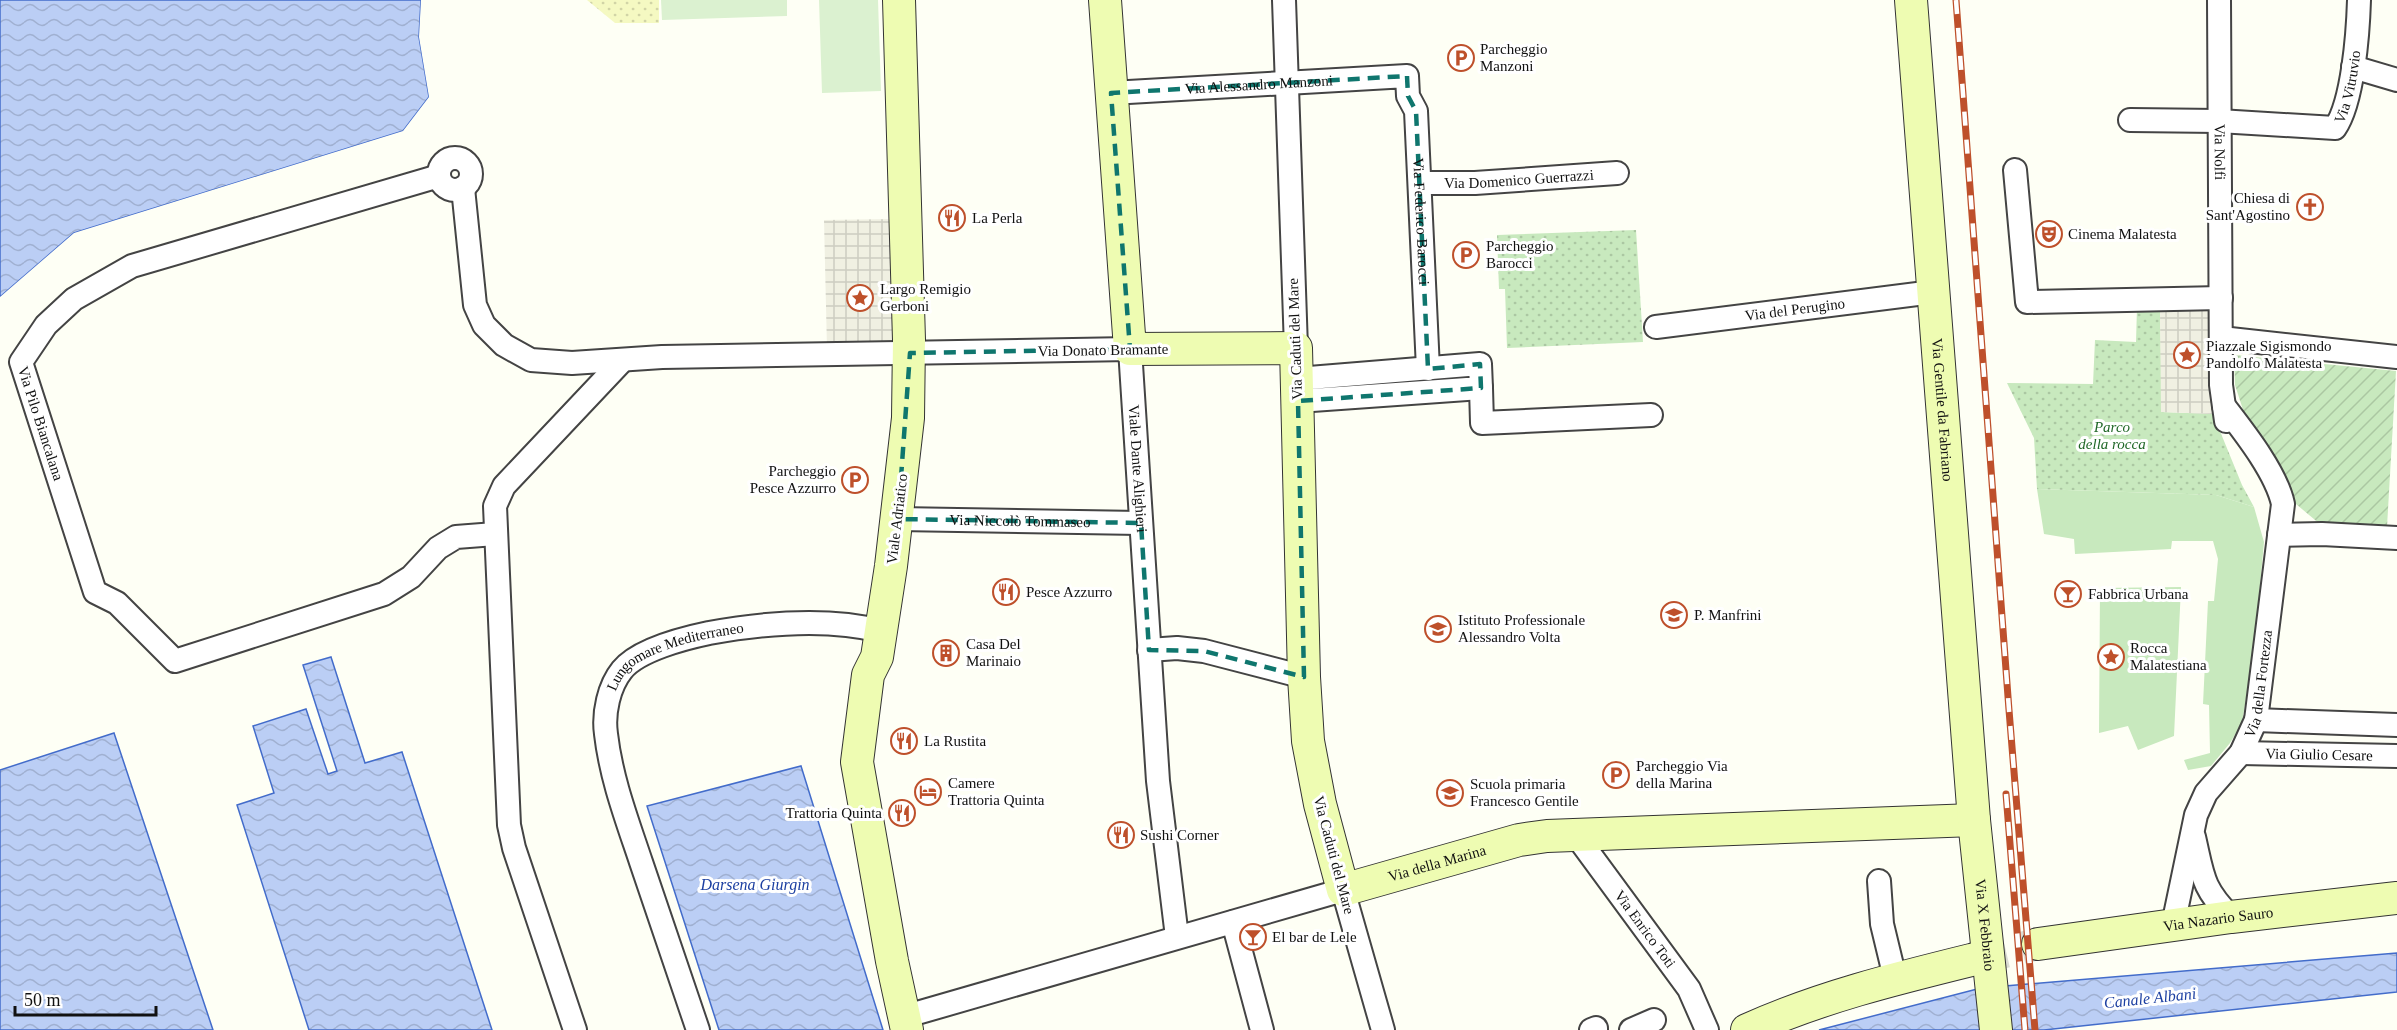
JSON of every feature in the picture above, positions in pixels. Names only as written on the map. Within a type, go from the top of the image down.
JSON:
[{"type":"street","name":"Viale Adriatico","points":[[899,0],[910,353],[908,418],[898,519],[879,644],[868,675],[857,762],[858,776],[912,1022]]},
{"type":"street","name":"Viale Dante Alighieri","points":[[1105,0],[1158,782],[1177,938]]},
{"type":"street","name":"Via Caduti del Mare","points":[[1284,0],[1304,677],[1308,741],[1320,804],[1383,1030]]},
{"type":"street","name":"Via Gentile da Fabriano","points":[[1911,0],[1974,820]]},
{"type":"street","name":"Via Nolfi","points":[[2219,0],[2221,338]]},
{"type":"street","name":"Via Vitruvio","points":[[2219,122],[2335,128],[2340,121],[2353,68],[2359,0]]},
{"type":"street","points":[[2353,68],[2397,80]]},
{"type":"street","name":"Via Alessandro Manzoni","points":[[1111,93],[1407,76]]},
{"type":"street","name":"Via Federico Barocci","points":[[1407,76],[1408,96],[1416,111],[1428,369]]},
{"type":"street","points":[[2130,120],[2219,122]]},
{"type":"street","points":[[2015,170],[2027,302],[2221,298]]},
{"type":"street","name":"Via Domenico Guerrazzi","points":[[1420,183],[1475,183],[1617,173]]},
{"type":"street","name":"Via Pilo Biancalana","points":[[495,534],[456,537],[438,548],[411,577],[384,594],[175,661],[117,603],[95,591],[21,362],[46,325],[74,299],[132,266],[439,176],[445,186],[457,190],[463,188],[475,305],[484,326],[504,345],[531,360],[572,363],[622,361]]},
{"type":"street","name":"Via del Perugino","points":[[1656,327],[1933,292]]},
{"type":"street","points":[[2397,357],[2221,338],[2223,406],[2226,424],[2233,443],[2279,527],[2298,522],[2322,534],[2397,538]]},
{"type":"street","name":"Via Donato Bramante","points":[[910,353],[1296,348]]},
{"type":"street","points":[[575,1030],[514,848],[509,825],[495,534],[495,506],[504,486],[622,361],[662,357],[910,353]]},
{"type":"street","points":[[1297,390],[1428,369],[1480,364],[1482,423],[1651,415]]},
{"type":"street","points":[[1297,390],[1481,388]]},
{"type":"street","name":"Via Niccolò Tommaseo","points":[[898,519],[1140,523]]},
{"type":"street","name":"Via della Fortezza","points":[[2173,925],[2192,830],[2206,793],[2241,753],[2256,720],[2279,527]]},
{"type":"street","name":"Lungomare Mediterraneo","points":[[698,1030],[616,786],[605,732],[609,692],[622,669],[639,655],[697,636],[759,626],[825,623],[861,626],[879,644]]},
{"type":"street","points":[[1149,650],[1177,648],[1204,651],[1304,677]]},
{"type":"street","points":[[2256,720],[2397,724]]},
{"type":"street","name":"Via Giulio Cesare","points":[[2241,753],[2397,756]]},
{"type":"street","name":"Via della Marina","points":[[912,1022],[1177,938],[1519,840],[1575,834],[1974,820]]},
{"type":"street","name":"Via X Febbraio","points":[[1974,820],[1982,961],[1996,1030]]},
{"type":"street","points":[[2192,830],[2203,879],[2209,892],[2231,917]]},
{"type":"street","name":"Via Enrico Toti","points":[[1575,834],[1689,989],[1707,1030]]},
{"type":"street","points":[[1879,881],[1882,924],[1895,978]]},
{"type":"street","name":"Via Nazario Sauro","points":[[2038,944],[2231,917],[2397,898]]},
{"type":"street","points":[[1233,922],[1262,1030]]},
{"type":"street","points":[[1748,1030],[1790,1012],[1895,978],[1982,961]]},
{"type":"street","points":[[1631,1030],[1654,1020]]},
{"type":"street","points":[[1591,1030],[1596,1028],[1596,1030]]},
{"type":"highlighted area","points":[[1407,76],[1408,96],[1416,111],[1428,369],[1480,364],[1481,388],[1298,401],[1304,677],[1204,651],[1149,650],[1141,523],[898,519],[910,353],[1130,349],[1111,93]]},
{"type":"green space","points":[[1636,230],[1643,342],[1507,348],[1505,289],[1499,289],[1497,235]]},
{"type":"green space","name":"Parco della rocca","points":[[2160,305],[2162,412],[2213,414],[2242,485],[2254,507],[2216,495],[2037,489],[2034,438],[2007,383],[2093,384],[2095,340],[2136,342],[2137,307]]},
{"type":"green space","points":[[2234,355],[2396,371],[2387,527],[2321,525],[2296,504],[2245,416],[2235,385]]},
{"type":"green space","points":[[2037,489],[2216,495],[2254,507],[2264,542],[2255,641],[2242,723],[2230,743],[2211,766],[2188,770],[2184,760],[2210,753],[2209,705],[2203,704],[2208,601],[2214,601],[2218,559],[2213,541],[2172,541],[2171,549],[2075,554],[2074,539],[2044,534]]},
{"type":"green space","points":[[2181,587],[2174,736],[2138,750],[2128,726],[2099,733],[2100,588]]},
{"type":"sand","points":[[587,0],[659,0],[659,23],[615,23]]},
{"type":"shaded area","points":[[661,0],[787,0],[787,16],[662,20]]},
{"type":"shaded area","points":[[819,0],[878,0],[881,91],[822,93]]},
{"type":"shaded area","name":"Largo Remigio Gerboni","points":[[892,219],[896,347],[827,349],[824,220]]},
{"type":"shaded area","name":"Piazzale Sigismondo Pandolfo Malatesta","points":[[2212,304],[2213,414],[2161,412],[2160,305]]},
{"type":"water","points":[[0,0],[421,0],[419,37],[429,97],[403,131],[74,233],[0,297]]},
{"type":"water","points":[[331,657],[365,763],[402,752],[492,1030],[309,1030],[237,805],[274,793],[253,726],[306,709],[328,774],[337,771],[303,665]]},
{"type":"water","points":[[114,733],[213,1030],[0,1030],[0,770]]},
{"type":"water","name":"Darsena Giurgin","points":[[801,766],[883,1030],[719,1030],[647,806]]},
{"type":"water","name":"Canale Albani","points":[[2397,953],[2397,992],[2044,1030],[1819,1030],[1981,988]]},
{"type":"pier","points":[[421,0],[424,0],[422,36],[432,98],[405,133],[75,236],[0,300],[0,297],[74,233],[403,131],[429,97],[419,37]]},
{"type":"tunnel","points":[[1975,959],[2038,944]]},
{"type":"railway","points":[[1956,0],[2035,1030]]},
{"type":"railway","points":[[2006,794],[2025,1030]]},
{"type":"place","name":"Parcheggio Manzoni","points":[[1461,58]]},
{"type":"place","name":"Chiesa di Sant'Agostino","points":[[2310,207]]},
{"type":"place","name":"La Perla","points":[[952,218]]},
{"type":"place","name":"Cinema Malatesta","points":[[2049,234]]},
{"type":"place","name":"Parcheggio Barocci","points":[[1466,255]]},
{"type":"place","name":"Largo Remigio Gerboni","points":[[860,298]]},
{"type":"place","name":"Piazzale Sigismondo Pandolfo Malatesta","points":[[2187,355]]},
{"type":"place","name":"Parcheggio Pesce Azzurro","points":[[855,480]]},
{"type":"place","name":"Pesce Azzurro","points":[[1006,592]]},
{"type":"place","name":"Fabbrica Urbana","points":[[2068,594]]},
{"type":"place","name":"P. Manfrini","points":[[1674,615]]},
{"type":"place","name":"Istituto Professionale Alessandro Volta","points":[[1438,629]]},
{"type":"place","name":"Casa Del Marinaio","points":[[946,653]]},
{"type":"place","name":"Rocca Malatestiana","points":[[2111,657]]},
{"type":"place","name":"La Rustita","points":[[904,741]]},
{"type":"place","name":"Parcheggio Via della Marina","points":[[1616,775]]},
{"type":"place","name":"Camere Trattoria Quinta","points":[[928,792]]},
{"type":"place","name":"Scuola primaria Francesco Gentile","points":[[1450,793]]},
{"type":"place","name":"Trattoria Quinta","points":[[902,813]]},
{"type":"place","name":"Sushi Corner","points":[[1121,835]]},
{"type":"place","name":"El bar de Lele","points":[[1253,937]]}]
